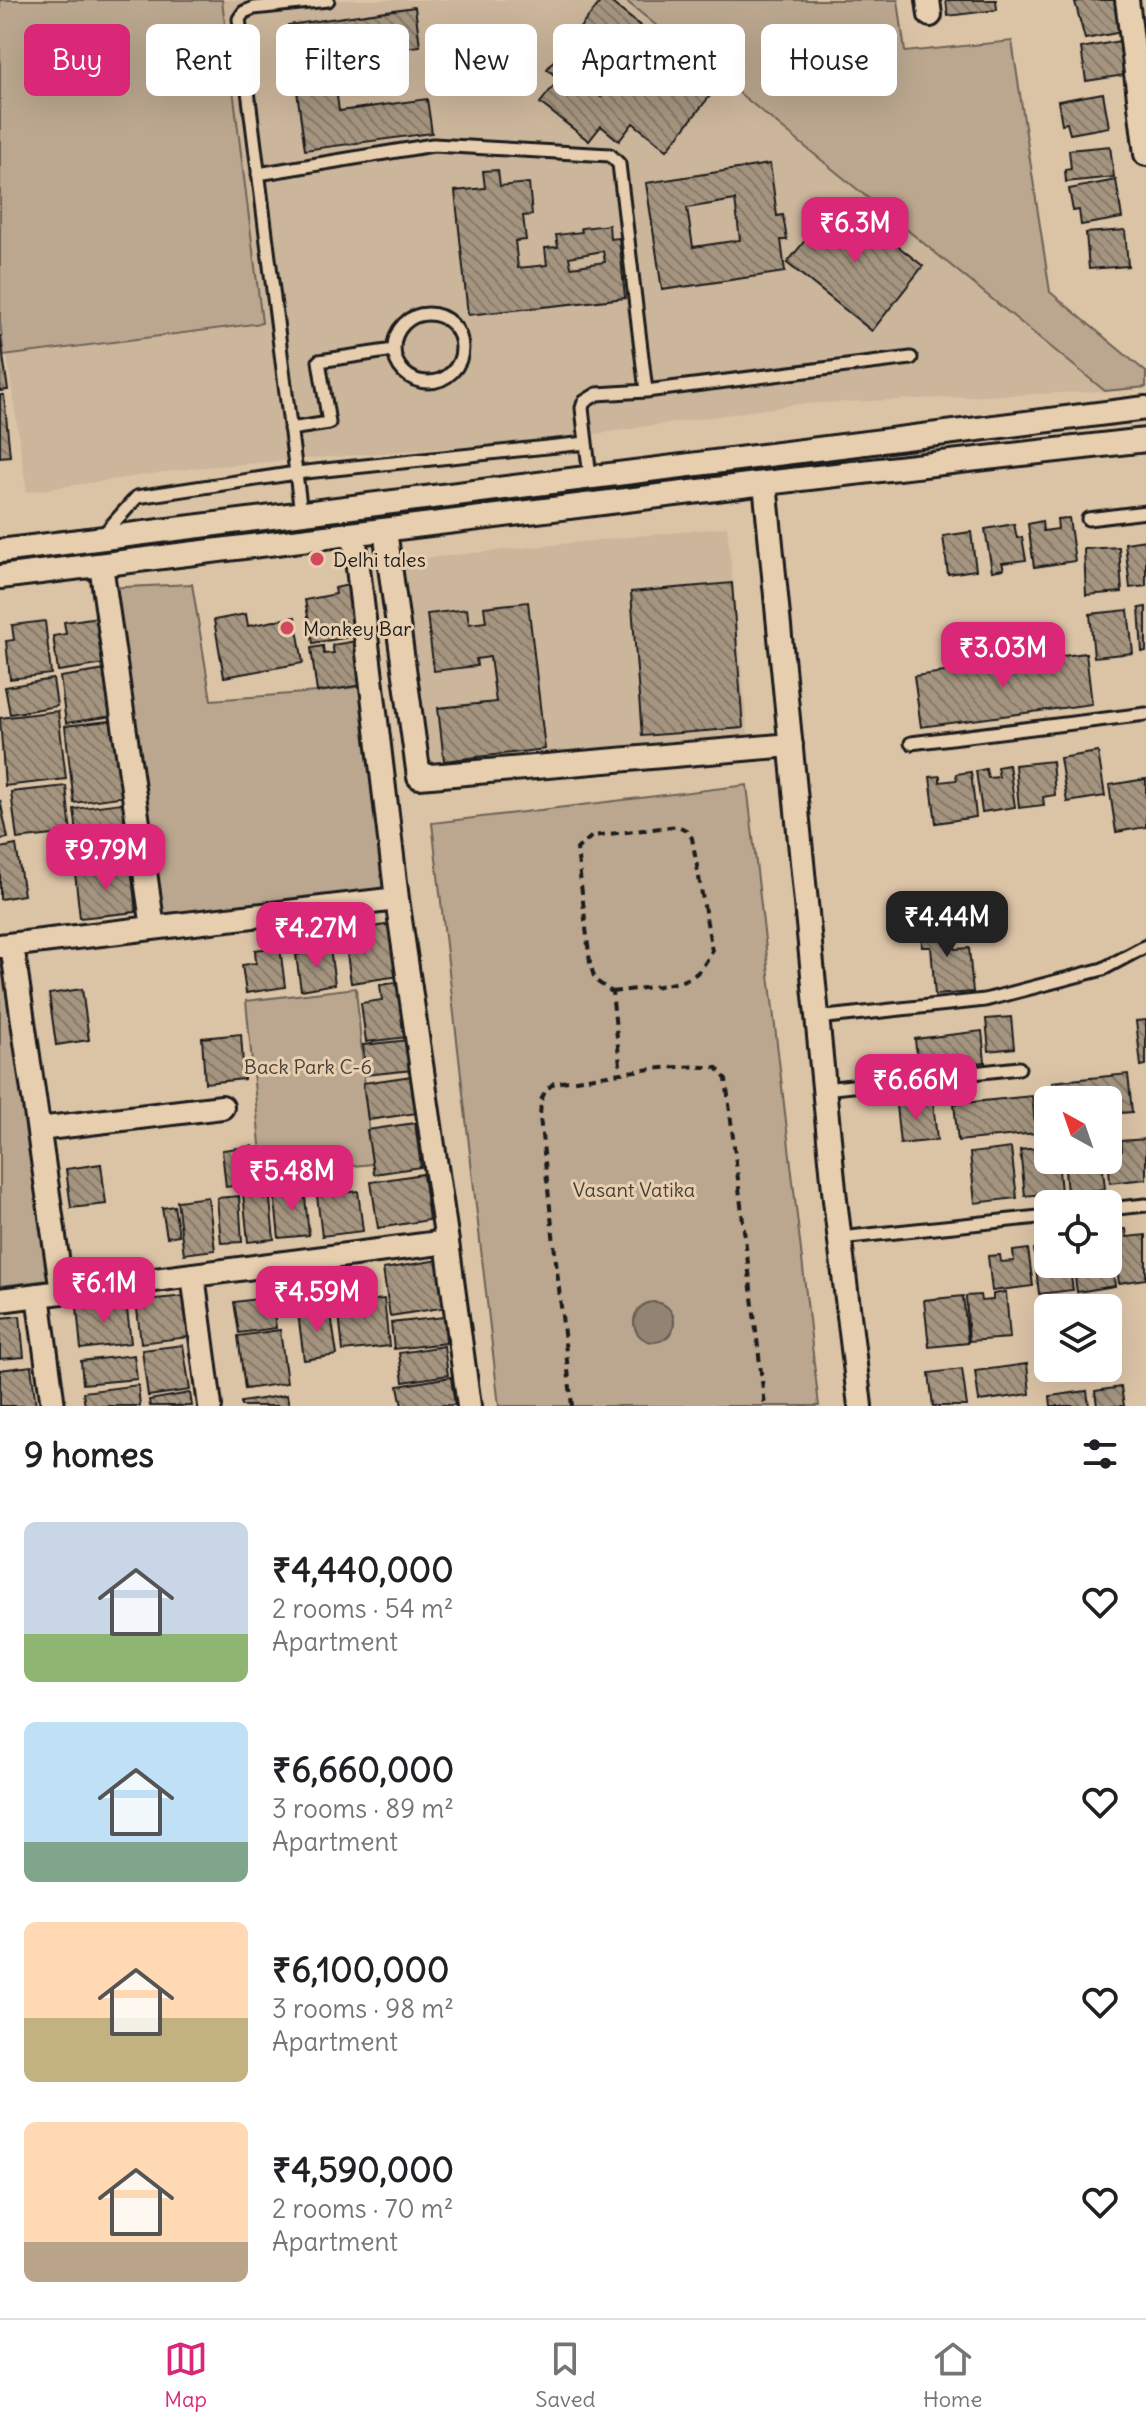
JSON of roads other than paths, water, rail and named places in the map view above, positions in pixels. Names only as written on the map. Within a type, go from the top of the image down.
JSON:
[{"type":"street","points":[[1127,0],[1141,78],[1146,154]]},
{"type":"street","points":[[0,551],[1146,408]]},
{"type":"street","points":[[0,577],[765,483],[1146,440]]},
{"type":"street","points":[[765,483],[824,1089],[860,1406]]},
{"type":"street","points":[[385,530],[419,777],[791,745]]},
{"type":"street","points":[[354,534],[397,899],[469,1406]]},
{"type":"street","points":[[101,565],[153,928]]},
{"type":"street","points":[[62,1292],[39,1129],[6,946],[397,899]]},
{"type":"street","points":[[39,1129],[222,1107]]},
{"type":"street","points":[[0,1300],[447,1242]]},
{"type":"street","points":[[193,1275],[210,1406]]},
{"type":"street","points":[[38,1295],[53,1406]]},
{"type":"lane","points":[[301,513],[239,19],[244,12],[254,8],[328,0]]},
{"type":"lane","points":[[258,174],[433,145],[610,155],[619,164],[646,391]]},
{"type":"lane","points":[[431,314],[452,323],[462,343],[459,364],[443,379],[432,382],[421,382],[402,371],[394,350],[400,328],[419,315],[431,314]]},
{"type":"lane","points":[[290,429],[329,423],[319,361],[394,350]]},
{"type":"lane","points":[[590,477],[582,408],[584,402],[597,394],[646,391],[911,358]]},
{"type":"lane","points":[[100,538],[137,497],[296,473],[586,443]]},
{"type":"lane","points":[[1088,519],[1146,512]]},
{"type":"lane","points":[[911,743],[1146,714]]},
{"type":"lane","points":[[817,1018],[985,1000],[1103,969],[1146,946]]},
{"type":"lane","points":[[824,1089],[1019,1068]]},
{"type":"lane","points":[[1122,1208],[1146,1205]]},
{"type":"lane","points":[[840,1238],[1034,1217]]},
{"type":"place","name":"Delhi tales","points":[[317,559]]},
{"type":"place","name":"Monkey Bar","points":[[287,628]]},
{"type":"park label","name":"Back Park C-6","points":[[308,1066]]},
{"type":"park label","name":"Vasant Vatika","points":[[634,1189]]}]
